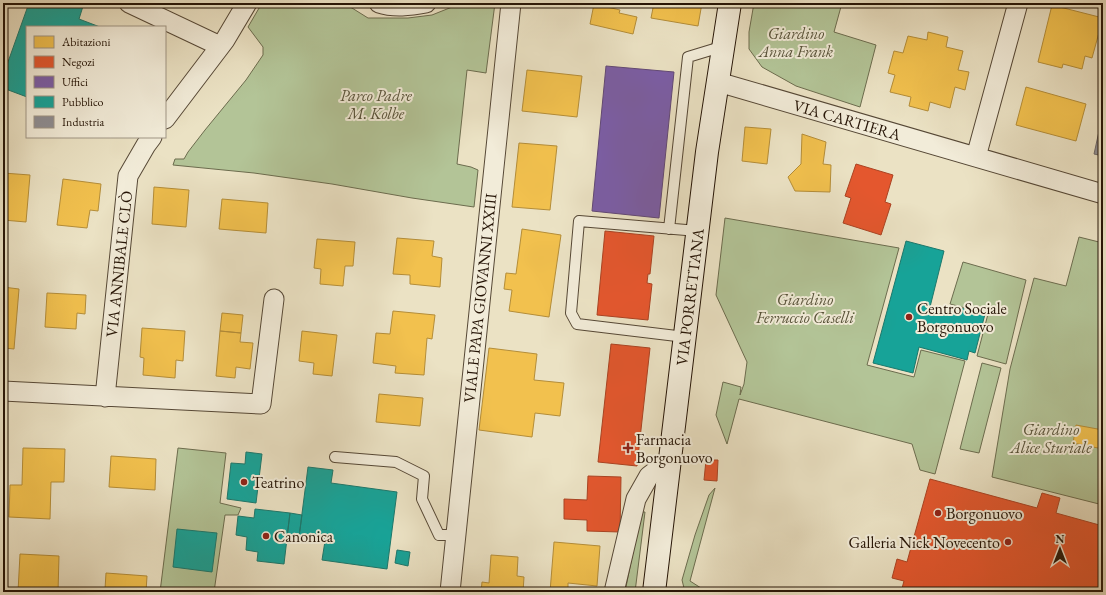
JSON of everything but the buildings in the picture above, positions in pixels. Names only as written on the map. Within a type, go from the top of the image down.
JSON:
[{"type":"main road","name":"VIA PORRETTANA","points":[[654,592],[707,152],[730,3]]},
{"type":"street","points":[[129,3],[220,46]]},
{"type":"street","points":[[166,118],[220,46],[247,3]]},
{"type":"street","points":[[379,3],[398,6],[426,3]]},
{"type":"street","name":"VIALE PAPA GIOVANNI XXIII","points":[[450,592],[511,3]]},
{"type":"street","points":[[976,158],[1018,3]]},
{"type":"street","name":"VIA CARTIERA","points":[[718,82],[1103,194]]},
{"type":"street","name":"VIA ANNIBALE CLÒ","points":[[105,396],[128,176],[151,138]]},
{"type":"street","points":[[3,391],[261,404],[274,299]]},
{"type":"street","points":[[614,592],[636,499],[649,476],[670,460]]},
{"type":"lane","points":[[669,229],[688,57],[724,46]]},
{"type":"lane","points":[[685,337],[577,324],[571,313],[579,221],[698,231]]},
{"type":"lane","points":[[335,457],[396,462],[424,476],[422,499],[439,535],[456,535]]},
{"type":"green space","name":"Parco Padre M. Kolbe","points":[[262,3],[344,3],[368,18],[408,18],[432,15],[462,3],[495,3],[486,73],[467,70],[457,164],[478,170],[474,207],[254,173],[173,165],[175,159],[184,159],[205,130],[246,80],[263,55],[263,47],[248,27]]},
{"type":"green space","name":"Giardino Anna Frank","points":[[754,3],[842,3],[834,32],[876,45],[860,107],[796,86],[762,67],[749,49],[749,32]]},
{"type":"green space","name":"Giardino Ferruccio Caselli","points":[[725,218],[899,248],[867,365],[914,377],[921,350],[965,361],[935,474],[920,470],[912,444],[739,399],[727,444],[716,415],[723,382],[741,387],[740,395],[744,384],[747,362],[716,295]]},
{"type":"green space","name":"Giardino Alice Sturiale","points":[[1103,225],[1103,505],[992,477],[1010,369],[1034,278],[1066,286],[1079,237],[1099,242]]},
{"type":"green space","points":[[963,262],[1026,280],[1006,364],[977,356],[988,314],[950,304]]},
{"type":"green space","points":[[982,363],[1001,368],[979,453],[960,449]]},
{"type":"green space","points":[[178,448],[226,453],[220,503],[241,508],[238,515],[225,515],[214,592],[160,592]]},
{"type":"green space","points":[[715,488],[690,581],[701,588],[703,592],[685,592],[682,580],[695,535],[709,495]]},
{"type":"green space","points":[[641,512],[645,512],[635,592],[625,592]]},
{"type":"place","name":"Centro Sociale Borgonuovo","points":[[909,317]]},
{"type":"place","name":"Farmacia Borgonuovo","points":[[628,448]]},
{"type":"place","name":"Teatrino","points":[[244,482]]},
{"type":"place","name":"Borgonuovo","points":[[938,513]]},
{"type":"place","name":"Canonica","points":[[266,536]]},
{"type":"place","name":"Galleria Nick Novecento","points":[[1008,542]]}]
